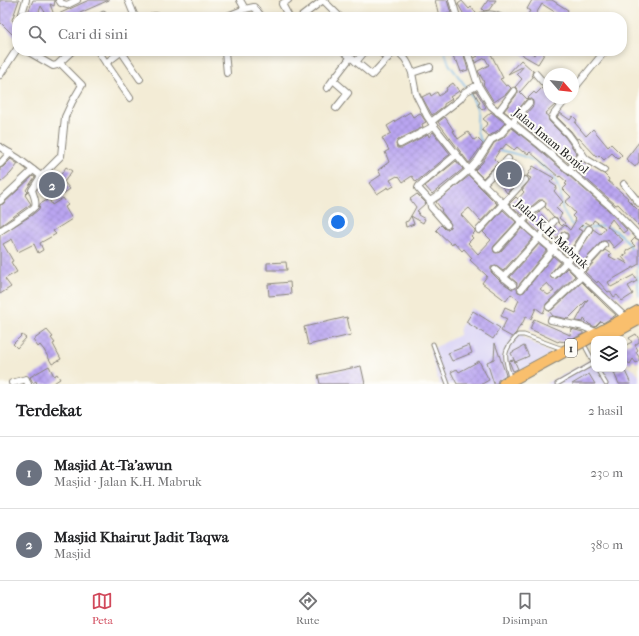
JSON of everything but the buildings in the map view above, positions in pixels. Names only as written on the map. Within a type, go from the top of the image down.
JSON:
[{"type":"highway","name":"1","points":[[603,336],[635,317]]},
{"type":"highway","name":"1","points":[[511,383],[566,350],[591,342]]},
{"type":"highway","name":"1","points":[[511,383],[591,343]]},
{"type":"street","points":[[22,12],[26,0]]},
{"type":"street","points":[[59,0],[63,4],[73,1]]},
{"type":"street","points":[[128,0],[133,12]]},
{"type":"street","points":[[240,0],[245,9]]},
{"type":"street","points":[[286,12],[282,4],[288,0]]},
{"type":"street","points":[[307,12],[317,2],[323,0],[335,12]]},
{"type":"street","points":[[452,0],[456,12]]},
{"type":"street","points":[[242,12],[245,9],[254,7],[258,12]]},
{"type":"street","points":[[0,74],[12,56]]},
{"type":"street","points":[[36,56],[54,66],[60,63],[67,56]]},
{"type":"street","points":[[101,56],[130,98]]},
{"type":"street","points":[[106,64],[115,56]]},
{"type":"street","points":[[124,56],[140,80]]},
{"type":"street","points":[[225,56],[227,73]]},
{"type":"street","points":[[356,62],[361,56]]},
{"type":"street","points":[[327,88],[350,58],[372,75],[388,58],[385,56]]},
{"type":"street","name":"Jalan K.H. Mabruk","points":[[402,56],[412,73],[416,94],[421,106],[432,124],[469,170],[538,238],[553,249],[580,274],[635,317]]},
{"type":"street","name":"Jalan Imam Bonjol","points":[[469,56],[478,85],[487,101],[498,112],[540,145],[614,209],[639,236]]},
{"type":"street","points":[[579,83],[601,56]]},
{"type":"street","points":[[0,231],[28,212],[35,205],[32,190],[41,176],[61,156],[65,117],[82,86],[60,63]]},
{"type":"street","points":[[412,73],[430,68]]},
{"type":"street","points":[[536,74],[543,82]]},
{"type":"street","points":[[333,80],[348,94],[336,108]]},
{"type":"street","points":[[400,144],[432,124],[467,91],[478,85]]},
{"type":"street","points":[[498,112],[514,91]]},
{"type":"street","points":[[430,201],[442,193],[469,170],[478,160],[491,140],[500,135],[529,103]]},
{"type":"street","points":[[561,104],[552,118],[568,134],[582,155],[590,162],[604,170]]},
{"type":"street","points":[[0,147],[41,176]]},
{"type":"street","points":[[0,164],[10,153]]},
{"type":"street","points":[[447,225],[431,207],[430,201],[418,188],[456,155]]},
{"type":"street","points":[[568,170],[582,155]]},
{"type":"street","points":[[483,184],[508,159]]},
{"type":"street","points":[[0,201],[33,170]]},
{"type":"street","points":[[479,230],[525,180]]},
{"type":"street","points":[[624,184],[639,202]]},
{"type":"street","points":[[497,249],[530,213],[542,204]]},
{"type":"street","points":[[503,278],[554,221]]},
{"type":"street","points":[[634,230],[639,225]]},
{"type":"street","points":[[554,276],[572,256],[589,229]]},
{"type":"street","points":[[522,289],[564,236]]},
{"type":"street","points":[[549,306],[580,274],[604,245]]},
{"type":"street","points":[[495,270],[513,285]]},
{"type":"street","points":[[551,320],[584,327],[591,336]]},
{"type":"street","points":[[12,383],[23,378],[26,379],[28,384]]},
{"type":"lane","points":[[511,383],[506,359],[506,349],[518,335],[524,335],[566,350]]},
{"type":"lane","points":[[432,344],[448,384]]},
{"type":"lane","points":[[557,384],[591,365]]},
{"type":"lane","points":[[599,372],[606,384]]},
{"type":"shaded area","points":[[471,308],[523,335],[524,338],[551,354],[504,384],[439,384],[430,350],[459,335],[460,328]]},
{"type":"shaded area","points":[[591,359],[591,372],[627,372],[627,366],[636,371],[639,376],[639,384],[545,384]]},
{"type":"waterway","points":[[446,56],[449,64],[467,88]]},
{"type":"waterway","points":[[469,92],[477,109],[477,128],[479,137],[486,144]]},
{"type":"waterway","points":[[499,150],[526,157],[535,161],[549,172],[560,191],[563,211],[573,225]]},
{"type":"waterway","points":[[590,228],[604,226]]},
{"type":"waterway","points":[[579,227],[587,229]]},
{"type":"waterway","points":[[608,227],[622,236],[632,250]]},
{"type":"waterway","points":[[638,264],[637,272],[639,296]]},
{"type":"place","name":"Masjid At-Ta'awun","points":[[509,174]]},
{"type":"place","name":"Masjid Khairut Jadit Taqwa","points":[[52,185]]}]
